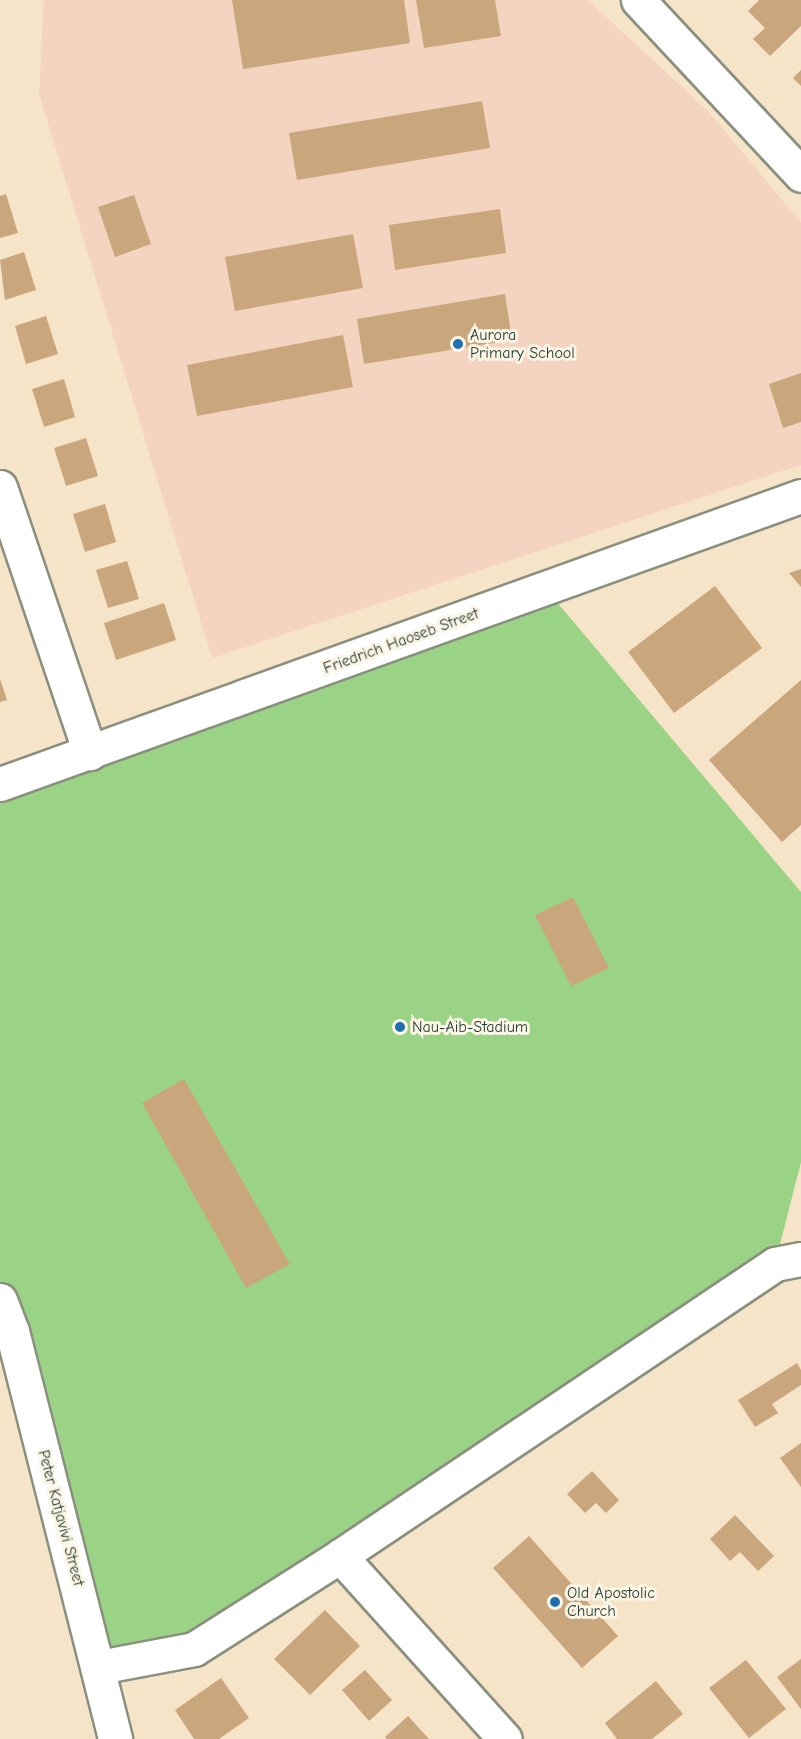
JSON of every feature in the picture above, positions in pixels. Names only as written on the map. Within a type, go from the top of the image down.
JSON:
[{"type":"street","points":[[638,0],[801,175]]},
{"type":"street","points":[[0,487],[90,753]]},
{"type":"street","name":"Friedrich Haoseb Street","points":[[0,784],[801,496]]},
{"type":"street","points":[[99,1667],[194,1649],[340,1556],[775,1264],[801,1259]]},
{"type":"street","name":"Peter Katjavivi Street","points":[[0,1300],[6,1332],[99,1667],[115,1739]]},
{"type":"street","points":[[340,1556],[505,1739]]},
{"type":"shaded area","name":"Aurora Primary School","points":[[44,0],[588,0],[710,113],[801,223],[801,465],[212,658],[39,94]]},
{"type":"green space","name":"Nau-Aib-Stadium","points":[[545,588],[801,892],[801,1162],[775,1264],[194,1649],[99,1667],[0,1300],[0,784]]},
{"type":"building","points":[[232,0],[404,0],[410,43],[243,69]]},
{"type":"building","points":[[416,0],[495,0],[501,36],[424,48]]},
{"type":"building","points":[[759,0],[801,0],[801,26],[770,56],[753,39],[765,28],[748,11]]},
{"type":"building","points":[[801,70],[801,86],[793,78]]},
{"type":"building","points":[[482,101],[490,148],[297,180],[289,133]]},
{"type":"building","points":[[6,194],[18,233],[0,238],[0,196]]},
{"type":"building","points":[[134,195],[151,244],[115,257],[98,207]]},
{"type":"building","points":[[500,209],[506,253],[395,270],[389,225]]},
{"type":"building","points":[[353,234],[363,288],[235,311],[225,257]]},
{"type":"building","points":[[24,252],[36,290],[5,300],[0,260]]},
{"type":"building","points":[[505,294],[512,340],[364,364],[357,319]]},
{"type":"building","points":[[46,316],[58,354],[26,364],[15,326]]},
{"type":"building","points":[[343,335],[353,387],[197,416],[187,365]]},
{"type":"building","points":[[801,373],[801,422],[783,428],[769,384]]},
{"type":"building","points":[[64,379],[75,417],[44,427],[32,389]]},
{"type":"building","points":[[86,438],[98,476],[66,486],[54,448]]},
{"type":"building","points":[[105,504],[116,542],[85,552],[73,514]]},
{"type":"building","points":[[127,561],[139,599],[108,608],[96,570]]},
{"type":"building","points":[[801,569],[801,587],[789,573]]},
{"type":"building","points":[[715,586],[762,648],[674,713],[628,652]]},
{"type":"building","points":[[164,603],[176,640],[116,660],[104,623]]},
{"type":"building","points":[[0,679],[7,700],[0,702]]},
{"type":"building","points":[[801,680],[801,825],[782,842],[709,760]]},
{"type":"building","points":[[573,897],[609,968],[571,986],[535,915]]},
{"type":"building","points":[[184,1079],[290,1264],[246,1288],[142,1103]]},
{"type":"building","points":[[797,1363],[801,1370],[801,1385],[772,1404],[778,1413],[755,1427],[738,1400]]},
{"type":"building","points":[[801,1443],[801,1487],[780,1458]]},
{"type":"building","points":[[592,1471],[619,1500],[606,1513],[596,1503],[585,1513],[567,1494]]},
{"type":"building","points":[[735,1515],[774,1556],[758,1571],[740,1552],[730,1561],[710,1539]]},
{"type":"building","name":"Old Apostolic Church","points":[[529,1536],[618,1636],[582,1668],[493,1568]]},
{"type":"building","points":[[325,1610],[360,1646],[310,1695],[274,1659]]},
{"type":"building","points":[[801,1659],[801,1709],[777,1677]]},
{"type":"building","points":[[746,1660],[786,1709],[749,1738],[709,1688]]},
{"type":"building","points":[[365,1670],[392,1700],[369,1721],[342,1690]]},
{"type":"building","points":[[221,1678],[249,1718],[219,1739],[194,1739],[175,1710]]},
{"type":"building","points":[[656,1681],[683,1714],[652,1739],[617,1739],[605,1723]]},
{"type":"building","points":[[408,1716],[429,1739],[387,1739],[385,1737]]},
{"type":"place","name":"Aurora Primary School","points":[[458,344]]},
{"type":"place","name":"Nau-Aib-Stadium","points":[[400,1027]]},
{"type":"place","name":"Old Apostolic Church","points":[[555,1602]]}]
